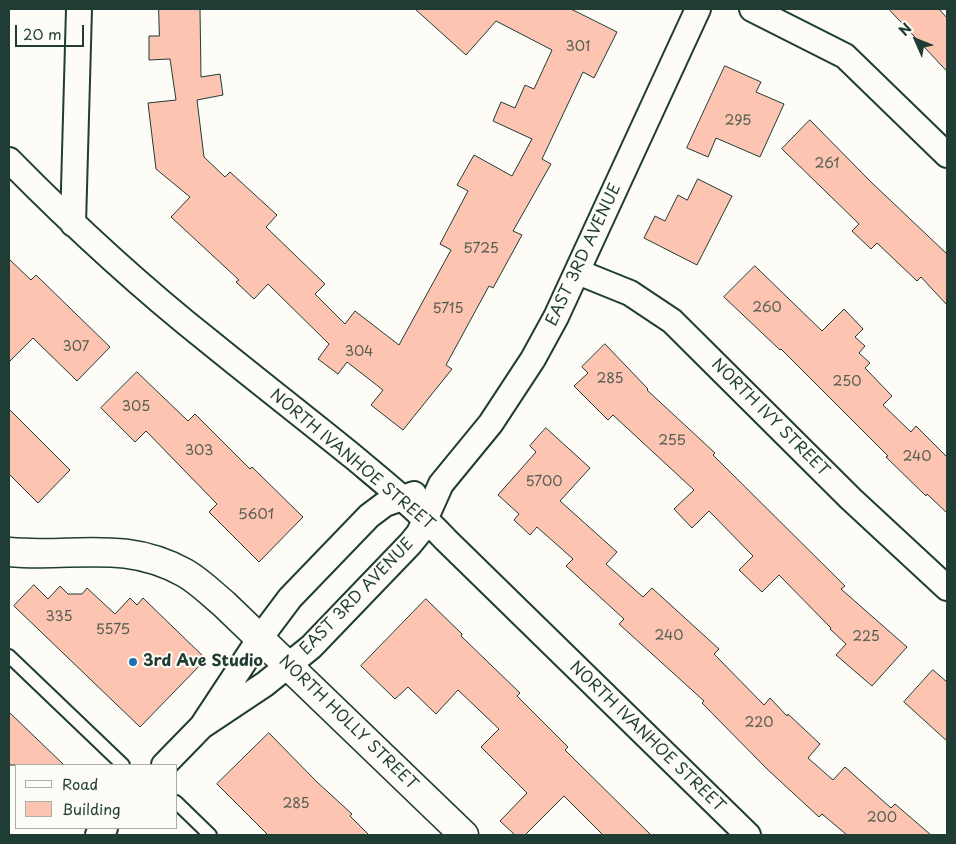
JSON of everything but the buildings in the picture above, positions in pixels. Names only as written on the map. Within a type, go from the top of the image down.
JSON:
[{"type":"street","points":[[73,224],[79,9]]},
{"type":"street","name":"EAST 3RD AVENUE","points":[[202,726],[265,684],[320,639],[410,544],[418,533],[441,484],[491,423],[512,393],[556,318],[698,9]]},
{"type":"street","points":[[752,9],[845,56],[947,155]]},
{"type":"street","name":"NORTH IVANHOE STREET","points":[[9,160],[73,224],[168,308],[425,517],[446,540],[748,835]]},
{"type":"street","name":"NORTH IVY STREET","points":[[578,272],[630,294],[672,321],[851,499],[947,588]]},
{"type":"street","name":"EAST 3RD AVENUE","points":[[165,764],[202,726],[260,638],[290,598],[370,516],[385,504],[441,484]]},
{"type":"street","name":"NORTH HOLLY STREET","points":[[9,552],[123,552],[160,561],[186,574],[224,604],[464,835]]},
{"type":"lane","points":[[9,656],[123,764]]},
{"type":"lane","points":[[178,804],[210,835]]},
{"type":"place","name":"3rd Ave Studio","points":[[133,662]]}]
